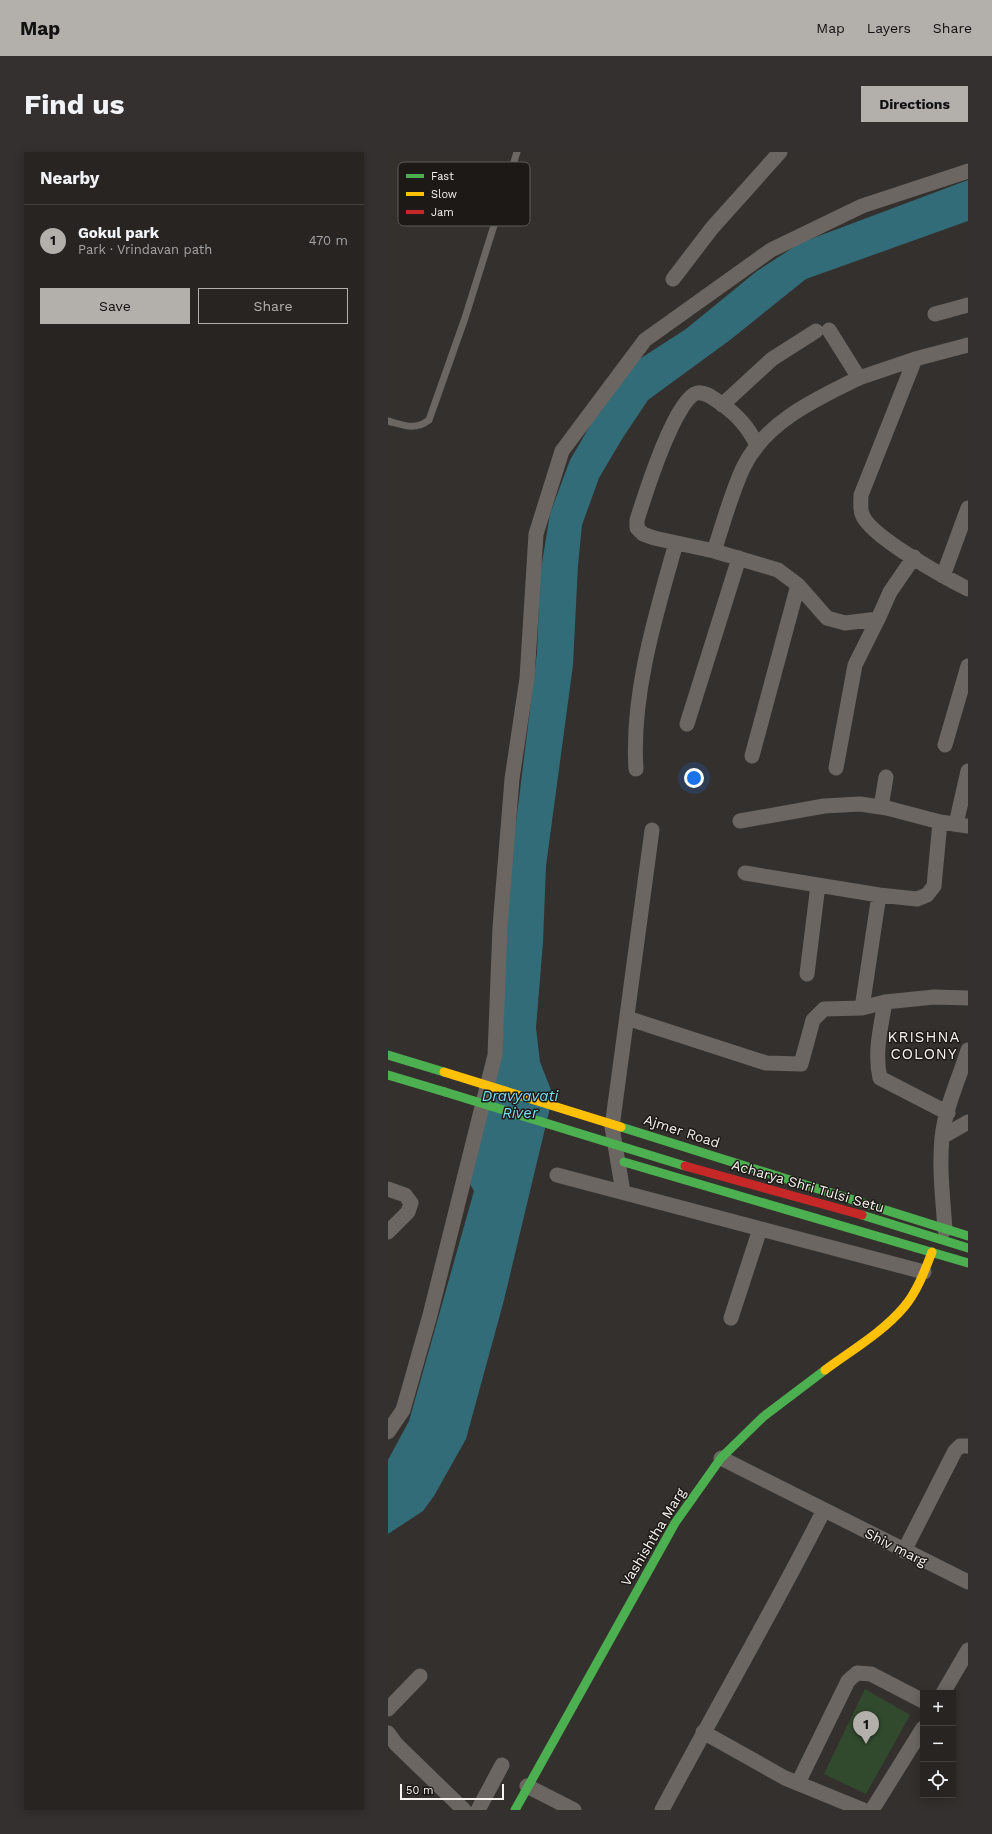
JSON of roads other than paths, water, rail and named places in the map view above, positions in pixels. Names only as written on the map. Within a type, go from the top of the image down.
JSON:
[{"type":"main road","name":"Ajmer Road","points":[[388,1055],[968,1236]]},
{"type":"main road","name":"Acharya Shri Tulsi Setu","points":[[388,1075],[676,1163],[843,1209],[968,1248]]},
{"type":"main road","points":[[470,1114],[492,1120]]},
{"type":"main road","points":[[609,1157],[968,1263]]},
{"type":"main road","name":"Vashishtha Marg","points":[[515,1810],[675,1522],[721,1458],[763,1417],[883,1327],[905,1306],[924,1272],[932,1252]]},
{"type":"street","points":[[673,280],[712,228],[780,152]]},
{"type":"street","points":[[388,1432],[403,1410],[406,1402],[430,1315],[495,1055],[500,927],[512,779],[527,678],[536,534],[562,451],[645,340],[771,250],[862,206],[968,171]]},
{"type":"street","points":[[935,314],[968,305]]},
{"type":"street","points":[[722,405],[772,360],[823,330],[859,378]]},
{"type":"street","points":[[714,551],[743,468],[757,445],[771,430],[815,399],[859,378],[915,359],[968,345]]},
{"type":"street","points":[[915,359],[861,495],[862,514],[875,532],[943,576],[968,589]]},
{"type":"street","points":[[757,445],[749,429],[737,416],[708,395],[699,392],[693,395],[688,400],[667,436],[655,464],[637,520],[637,528],[643,534],[714,551],[778,570],[798,585],[827,618],[845,623],[878,619]]},
{"type":"street","points":[[943,576],[968,508]]},
{"type":"street","points":[[636,769],[634,747],[647,653],[658,606],[676,543]]},
{"type":"street","points":[[836,768],[854,665],[890,592],[914,557]]},
{"type":"street","points":[[687,724],[739,558]]},
{"type":"street","points":[[752,756],[798,585]]},
{"type":"street","points":[[945,745],[968,666]]},
{"type":"street","points":[[740,821],[824,806],[860,804],[881,807],[940,822],[962,825],[968,771]]},
{"type":"street","points":[[881,807],[886,777]]},
{"type":"street","points":[[745,873],[879,895],[917,899],[927,895],[934,886],[940,822]]},
{"type":"street","points":[[623,1192],[612,1127],[652,830]]},
{"type":"street","points":[[807,974],[818,885]]},
{"type":"street","points":[[862,1008],[879,895]]},
{"type":"street","points":[[627,1018],[766,1063],[801,1064],[813,1020],[824,1009],[862,1008],[885,1002],[934,997],[968,998]]},
{"type":"street","points":[[885,1002],[879,1044],[878,1070],[880,1078],[948,1112]]},
{"type":"street","points":[[946,1230],[941,1169],[942,1137],[948,1112],[968,1050]]},
{"type":"street","points":[[942,1137],[968,1122]]},
{"type":"street","points":[[556,1175],[924,1272]]},
{"type":"street","points":[[388,1189],[405,1195],[411,1203],[408,1212],[388,1232]]},
{"type":"street","points":[[731,1318],[760,1229]]},
{"type":"street","points":[[904,1552],[955,1451],[964,1446]]},
{"type":"street","name":"Shiv marg","points":[[721,1458],[904,1552],[968,1582]]},
{"type":"street","points":[[662,1810],[703,1732],[789,1579],[824,1510]]},
{"type":"street","points":[[945,1690],[968,1650]]},
{"type":"street","points":[[798,1783],[848,1681],[857,1674],[871,1674],[920,1699]]},
{"type":"street","points":[[388,1710],[420,1676]]},
{"type":"street","points":[[703,1732],[798,1783],[863,1810]]},
{"type":"street","points":[[388,1733],[396,1744],[464,1810]]},
{"type":"street","points":[[872,1810],[920,1733]]},
{"type":"street","points":[[478,1810],[502,1765]]},
{"type":"street","points":[[527,1786],[574,1810]]},
{"type":"lane","points":[[514,162],[517,152]]},
{"type":"lane","points":[[388,421],[409,427],[421,426],[429,420],[493,226]]},
{"type":"water","name":"Dravyavati River","points":[[968,180],[968,221],[806,279],[730,340],[648,400],[622,439],[599,478],[582,525],[578,565],[573,665],[546,866],[543,942],[536,1028],[540,1062],[553,1095],[504,1300],[466,1439],[434,1496],[423,1511],[388,1534],[388,1460],[409,1421],[474,1191],[470,1184],[495,1078],[509,879],[537,653],[540,575],[550,514],[570,460],[591,424],[638,360],[686,329],[757,271],[800,243]]},
{"type":"place","name":"Gokul park","points":[[866,1744]]},
{"type":"district","name":"KRISHNA COLONY","points":[[924,1046]]}]
